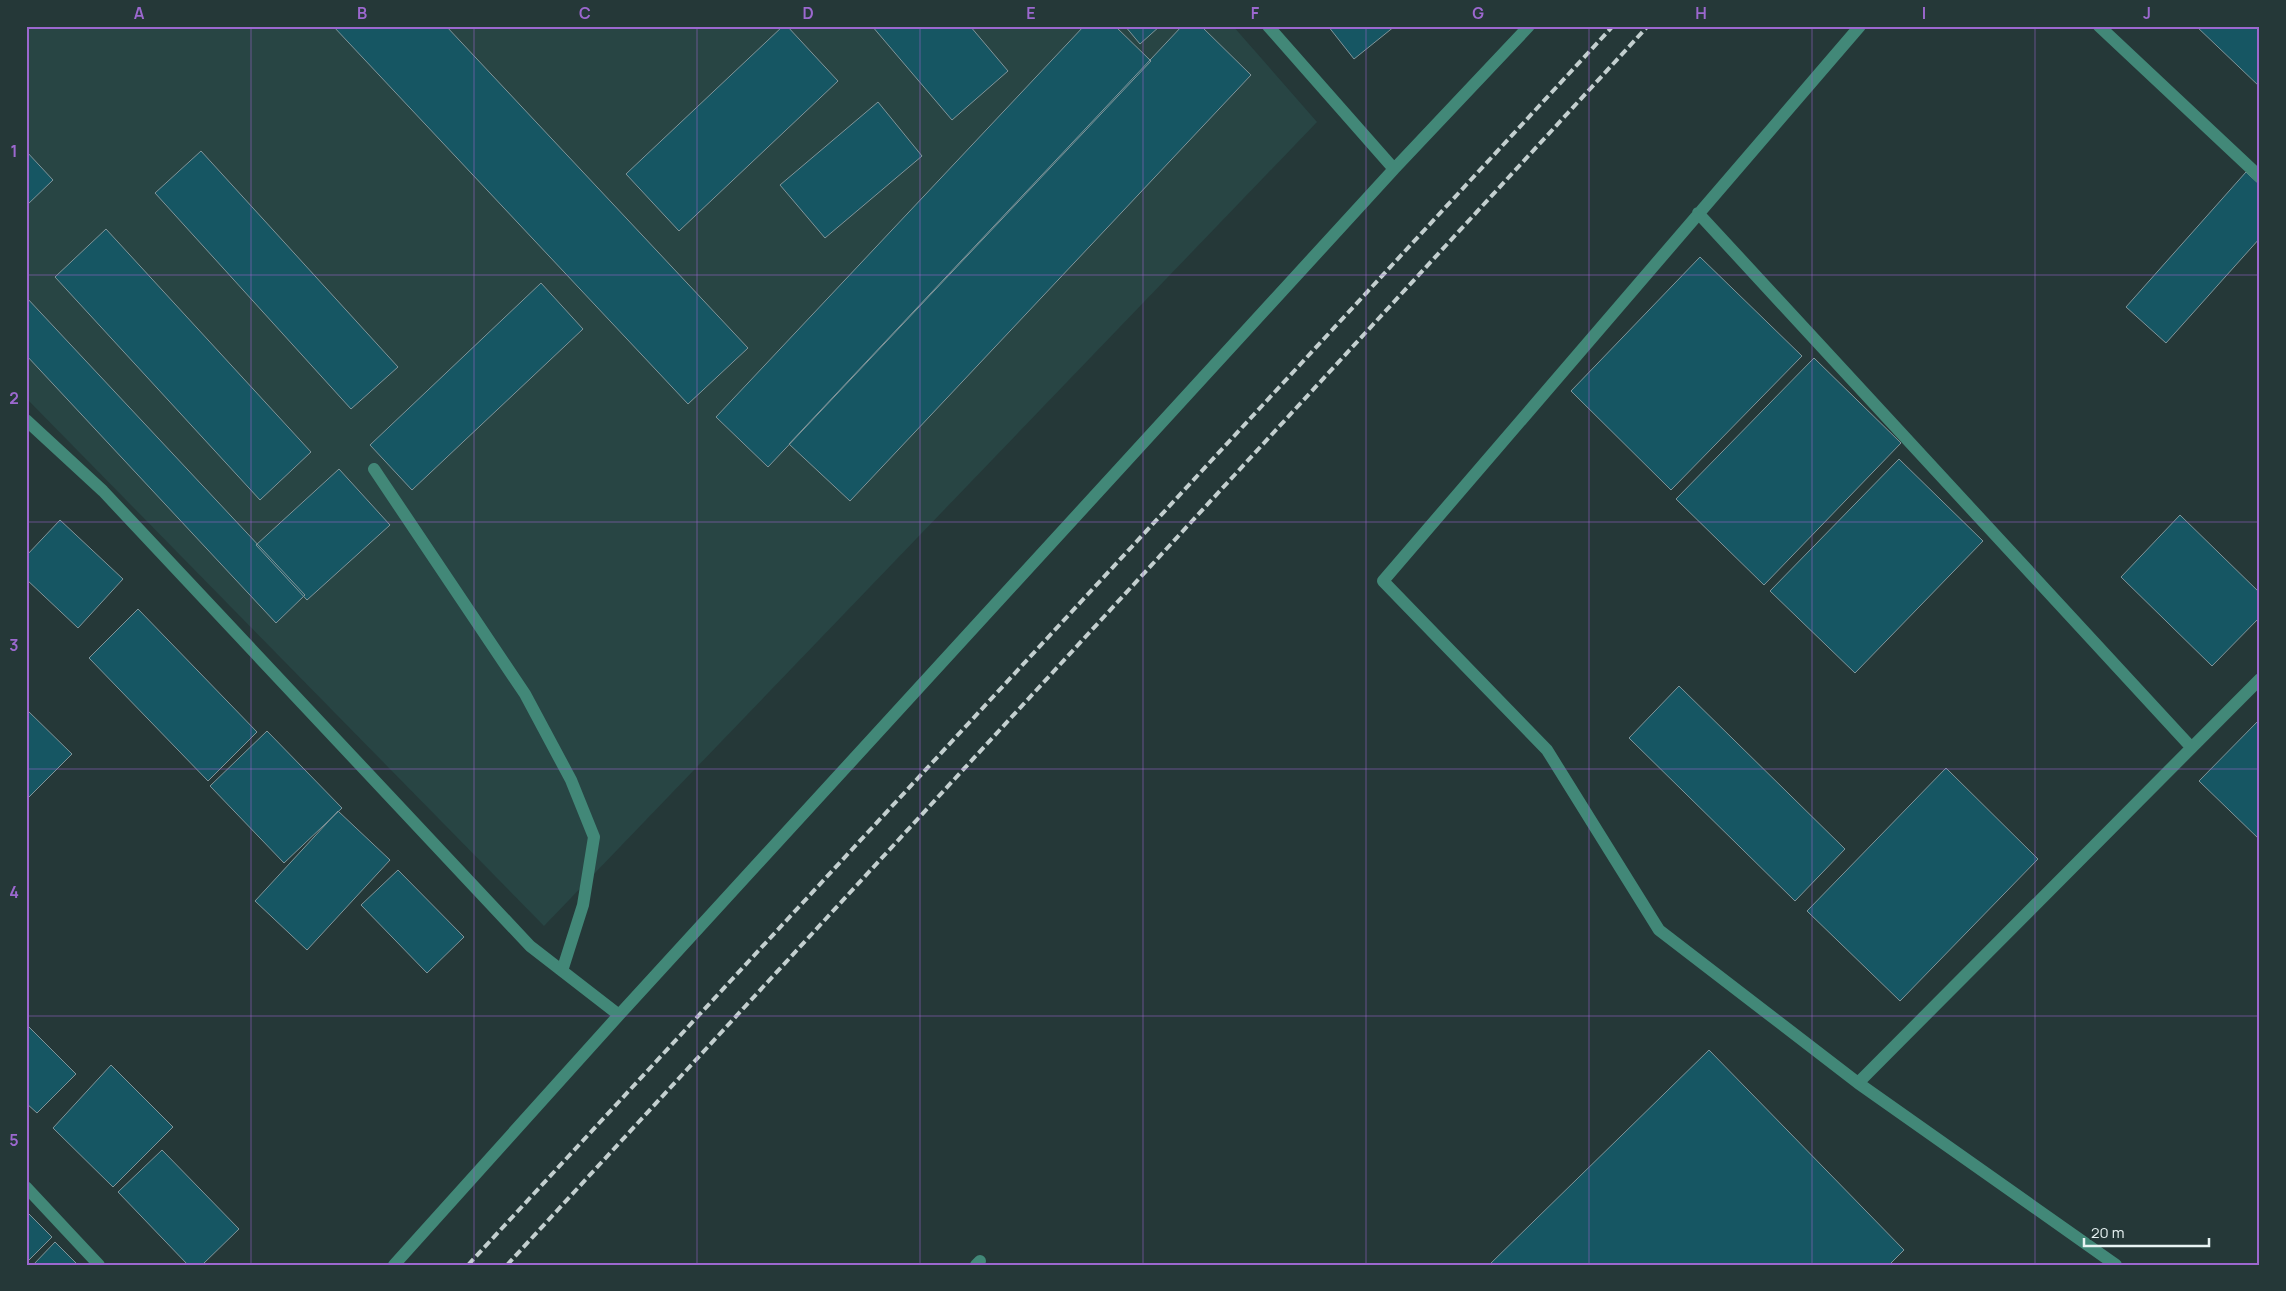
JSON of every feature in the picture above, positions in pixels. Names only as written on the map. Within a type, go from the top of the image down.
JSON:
[{"type":"street","points":[[1268,26],[1394,169]]},
{"type":"street","points":[[394,1265],[619,1015],[1394,169],[1529,26]]},
{"type":"street","points":[[1860,26],[1383,581],[1547,750],[1659,930],[1858,1083],[2116,1265]]},
{"type":"street","points":[[2099,26],[2260,176]]},
{"type":"street","points":[[1698,214],[2191,747]]},
{"type":"street","points":[[26,420],[103,491],[530,946],[619,1015]]},
{"type":"street","points":[[374,469],[525,694],[571,780],[594,838],[583,905],[562,971]]},
{"type":"street","points":[[1858,1083],[2260,678]]},
{"type":"street","points":[[26,1187],[99,1265]]},
{"type":"shaded area","points":[[26,26],[1233,26],[1317,122],[544,926],[26,398]]},
{"type":"building","points":[[333,26],[446,26],[748,348],[688,404]]},
{"type":"building","points":[[783,26],[787,26],[838,81],[679,231],[626,174]]},
{"type":"building","points":[[872,26],[970,26],[1008,71],[952,120]]},
{"type":"building","points":[[1084,26],[1115,26],[1151,61],[768,467],[716,417]]},
{"type":"building","points":[[1125,26],[1160,26],[1140,44]]},
{"type":"building","points":[[1182,26],[1201,26],[1251,75],[850,501],[789,444]]},
{"type":"building","points":[[1328,26],[1395,26],[1354,59]]},
{"type":"building","points":[[2196,26],[2260,26],[2260,87]]},
{"type":"building","points":[[878,102],[922,156],[825,238],[780,185]]},
{"type":"building","points":[[26,151],[53,180],[26,206]]},
{"type":"building","points":[[201,151],[398,367],[351,409],[155,193]]},
{"type":"building","points":[[2246,172],[2260,185],[2260,238],[2166,343],[2126,307]]},
{"type":"building","points":[[106,229],[311,452],[260,500],[55,277]]},
{"type":"building","points":[[1700,257],[1802,356],[1671,490],[1571,391]]},
{"type":"building","points":[[541,283],[583,329],[412,490],[370,445]]},
{"type":"building","points":[[26,297],[305,595],[276,623],[26,355]]},
{"type":"building","points":[[1814,358],[1901,443],[1764,585],[1676,499]]},
{"type":"building","points":[[1899,459],[1983,541],[1855,673],[1770,591]]},
{"type":"building","points":[[339,469],[390,525],[307,600],[256,545]]},
{"type":"building","points":[[2180,515],[2260,593],[2260,617],[2212,666],[2121,577]]},
{"type":"building","points":[[60,520],[123,579],[78,628],[26,579],[26,556]]},
{"type":"building","points":[[138,609],[257,732],[208,781],[89,658]]},
{"type":"building","points":[[1679,686],[1845,849],[1795,901],[1629,738]]},
{"type":"building","points":[[26,709],[72,754],[26,800]]},
{"type":"building","points":[[2260,719],[2260,840],[2199,781]]},
{"type":"building","points":[[267,731],[342,808],[284,863],[210,786]]},
{"type":"building","points":[[1946,768],[2038,859],[1900,1001],[1807,911]]},
{"type":"building","points":[[338,811],[390,860],[307,950],[255,901]]},
{"type":"building","points":[[398,870],[464,937],[427,973],[361,905]]},
{"type":"building","points":[[26,1024],[76,1074],[37,1113],[26,1103]]},
{"type":"building","points":[[1709,1050],[1904,1250],[1889,1265],[1489,1265]]},
{"type":"building","points":[[111,1065],[173,1127],[113,1187],[53,1128]]},
{"type":"building","points":[[162,1150],[239,1229],[202,1265],[188,1265],[118,1192]]},
{"type":"building","points":[[26,1211],[52,1237],[26,1263]]},
{"type":"building","points":[[55,1242],[78,1265],[33,1265]]},
{"type":"railway","points":[[468,1265],[1613,26]]},
{"type":"railway","points":[[507,1265],[1648,26]]}]
